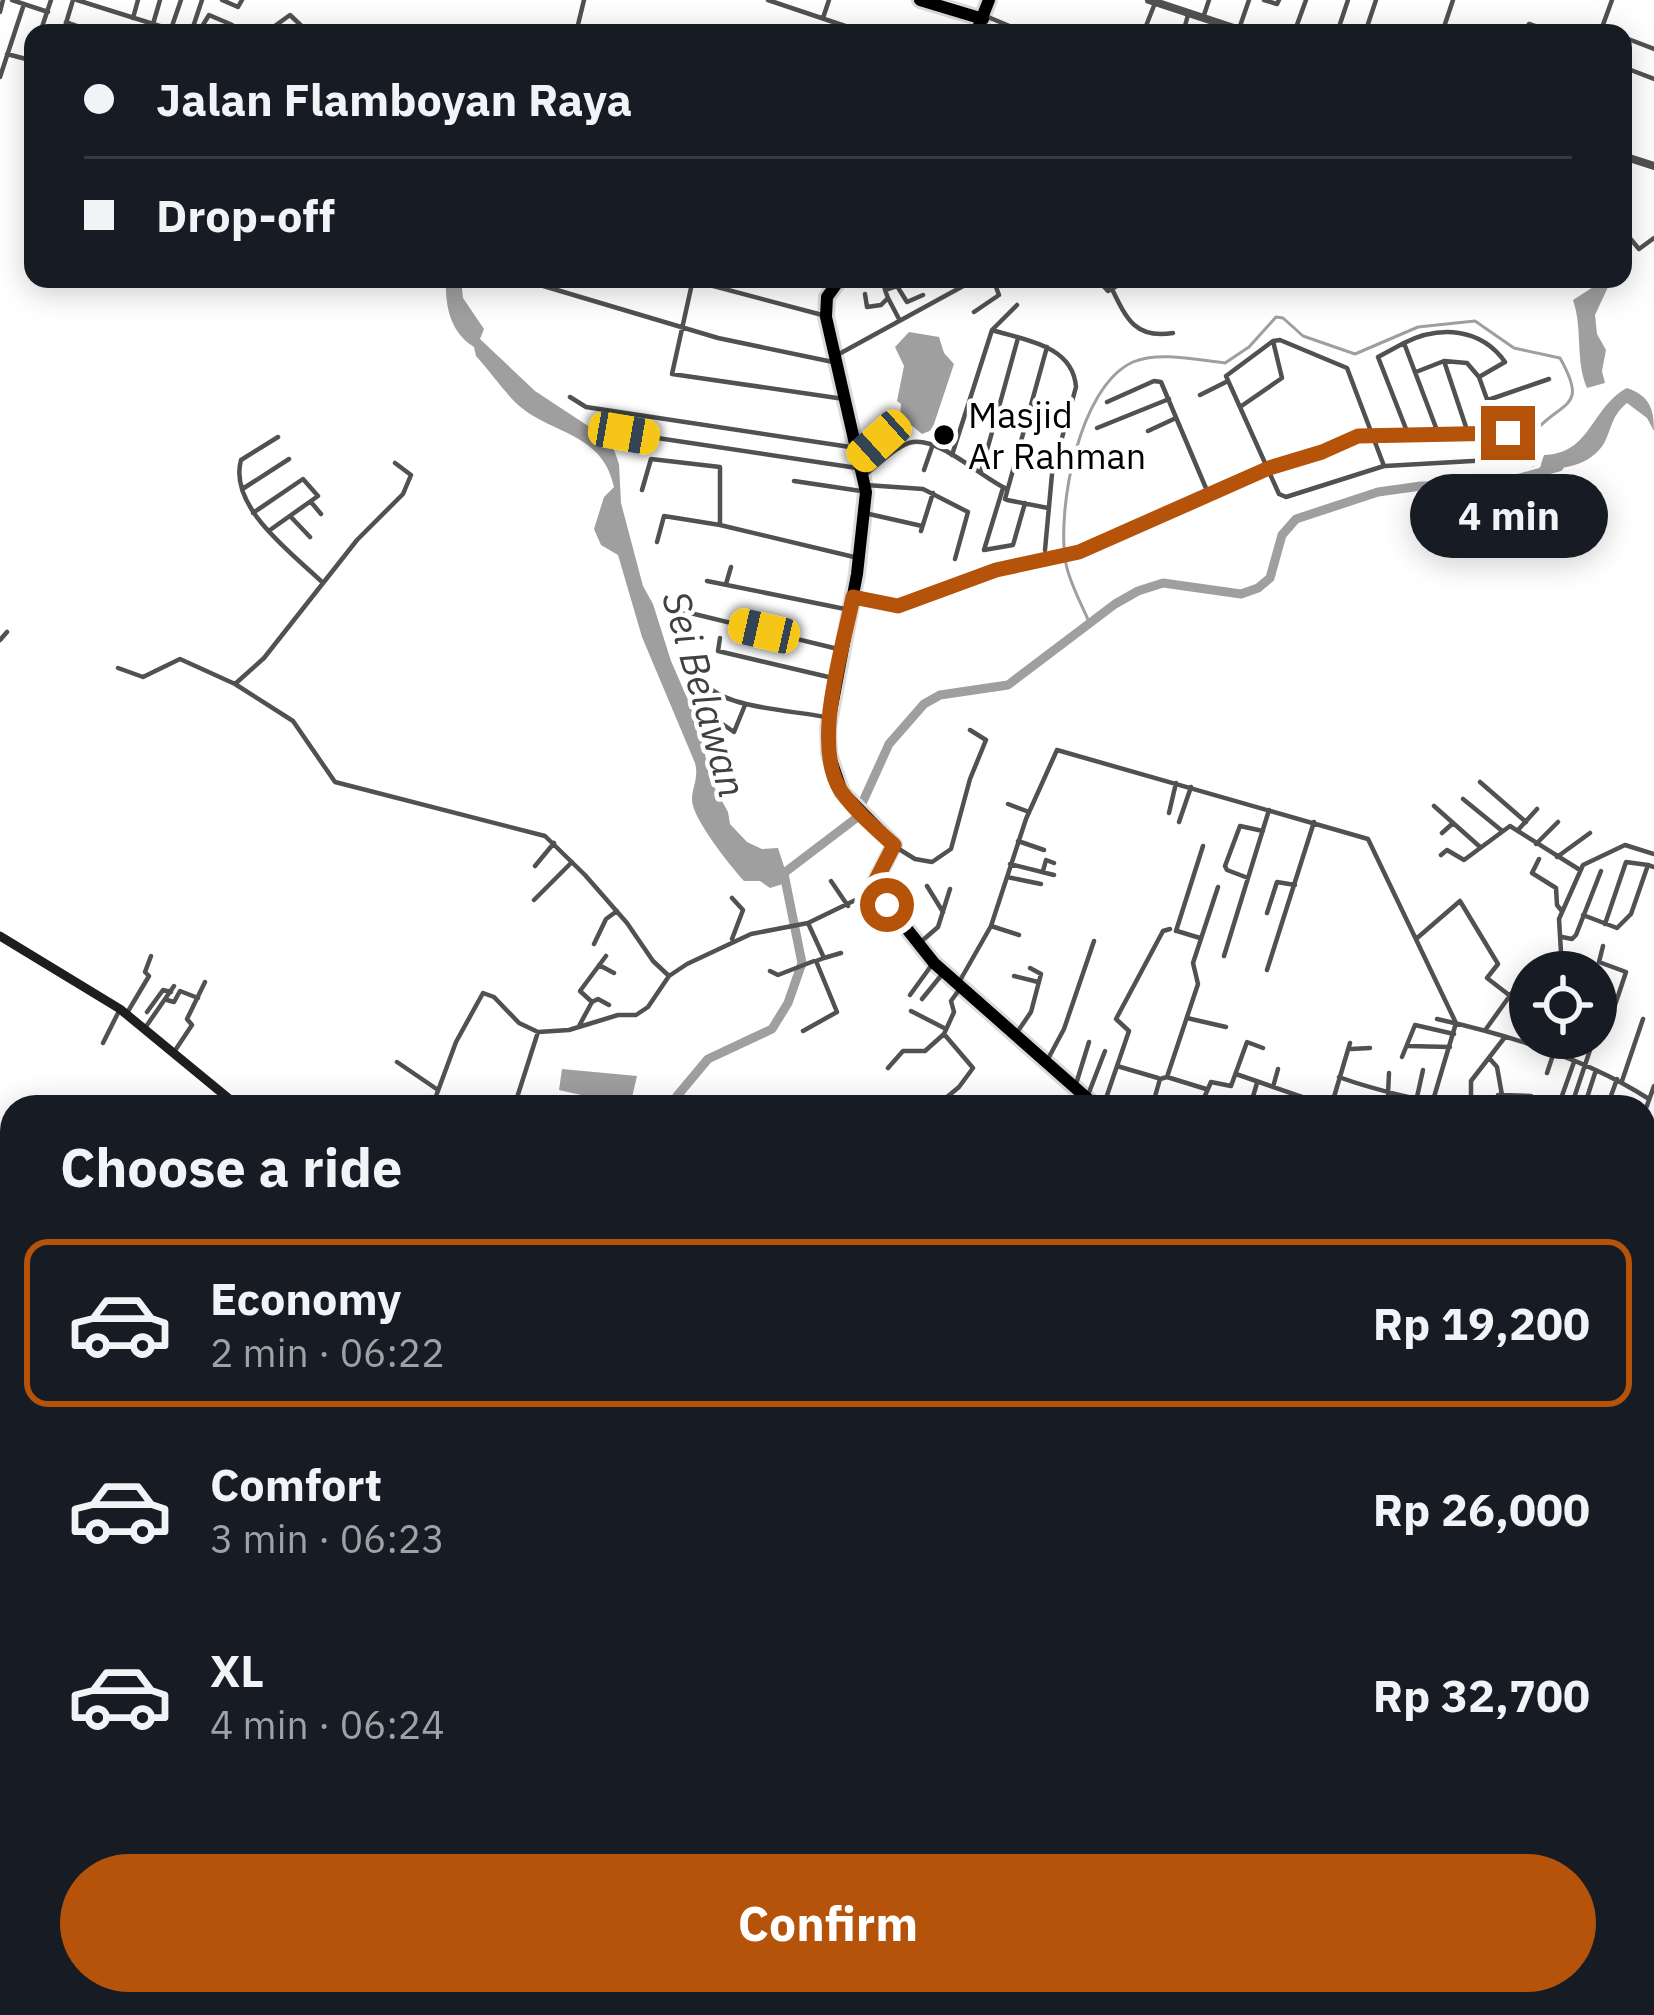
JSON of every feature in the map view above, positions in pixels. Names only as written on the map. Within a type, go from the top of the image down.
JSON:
[{"type":"main road","points":[[920,0],[982,16]]},
{"type":"main road","points":[[942,0],[982,16]]},
{"type":"main road","points":[[834,288],[827,297],[826,316],[863,471],[866,513],[830,718],[842,792],[894,846],[878,872],[876,890],[939,968],[1082,1095]]},
{"type":"main road","points":[[0,936],[148,1021],[227,1095]]},
{"type":"street","points":[[0,12],[8,0],[48,12]]},
{"type":"street","points":[[43,24],[51,0]]},
{"type":"street","points":[[72,24],[66,22],[75,0],[153,24],[160,0]]},
{"type":"street","points":[[112,11],[115,0]]},
{"type":"street","points":[[133,18],[138,0]]},
{"type":"street","points":[[222,0],[238,7],[242,0]]},
{"type":"street","points":[[768,0],[793,4],[840,24]]},
{"type":"street","points":[[803,11],[808,0]]},
{"type":"street","points":[[823,18],[829,0]]},
{"type":"street","points":[[1203,18],[1209,0]]},
{"type":"street","points":[[1264,0],[1276,4],[1279,0]]},
{"type":"street","points":[[1157,2],[1216,24]]},
{"type":"street","points":[[0,77],[24,4]]},
{"type":"street","points":[[1186,24],[1189,13]]},
{"type":"street","points":[[202,24],[209,15],[230,24]]},
{"type":"street","points":[[8,54],[24,58]]},
{"type":"street","points":[[550,288],[682,328],[835,360],[960,288]]},
{"type":"street","points":[[690,288],[672,374],[844,399]]},
{"type":"street","points":[[721,288],[826,316]]},
{"type":"street","points":[[885,288],[900,321]]},
{"type":"street","points":[[865,294],[868,308],[894,288]]},
{"type":"street","points":[[898,288],[907,302],[923,295]]},
{"type":"street","points":[[974,312],[999,295],[996,288]]},
{"type":"street","points":[[1104,288],[1112,289],[1129,320],[1146,334],[1173,333]]},
{"type":"street","points":[[952,455],[992,330],[1017,305]]},
{"type":"street","points":[[992,330],[1047,347],[1062,356],[1076,380],[1052,474],[1045,550]]},
{"type":"street","points":[[1408,434],[1378,357],[1404,343],[1450,332],[1483,339],[1504,359],[1504,365],[1479,377]]},
{"type":"street","points":[[981,472],[1018,338]]},
{"type":"street","points":[[1240,407],[1282,378],[1273,341]]},
{"type":"street","points":[[1200,395],[1226,382],[1230,370],[1273,341],[1284,341],[1347,368],[1384,466]]},
{"type":"street","points":[[1404,343],[1438,433]]},
{"type":"street","points":[[1025,503],[1013,545],[986,551],[983,548],[1047,347]]},
{"type":"street","points":[[1416,372],[1444,362],[1468,363],[1479,377],[1498,430]]},
{"type":"street","points":[[1444,362],[1467,432]]},
{"type":"street","points":[[1488,400],[1549,379]]},
{"type":"street","points":[[1107,402],[1158,380],[1208,494]]},
{"type":"street","points":[[707,581],[898,606],[996,570],[1074,553],[1269,468],[1358,436],[1498,430],[1509,438],[1500,457],[1384,466],[1286,497],[1279,494],[1269,468],[1226,382]]},
{"type":"street","points":[[570,397],[586,407],[863,471],[933,493],[969,515],[956,559]]},
{"type":"street","points":[[1096,428],[1168,399]]},
{"type":"street","points":[[1148,431],[1177,418]]},
{"type":"street","points":[[863,471],[899,423]]},
{"type":"street","points":[[624,433],[863,471]]},
{"type":"street","points":[[278,437],[239,462],[244,488],[253,514],[322,582]]},
{"type":"street","points":[[794,482],[863,471],[911,442],[952,455],[1005,489]]},
{"type":"street","points":[[924,470],[932,446]]},
{"type":"street","points":[[244,488],[289,459]]},
{"type":"street","points":[[642,490],[651,459],[720,467],[720,525]]},
{"type":"street","points":[[235,684],[264,658],[322,582],[403,494],[411,476],[395,463]]},
{"type":"street","points":[[253,514],[303,479],[318,494],[270,530]]},
{"type":"street","points":[[866,513],[922,528],[933,493]]},
{"type":"street","points":[[1002,499],[1048,508]]},
{"type":"street","points":[[311,502],[322,514]]},
{"type":"street","points":[[657,542],[664,516],[860,558]]},
{"type":"street","points":[[291,517],[310,537]]},
{"type":"street","points":[[726,584],[731,567]]},
{"type":"street","points":[[682,611],[844,650]]},
{"type":"street","points":[[0,640],[7,632]]},
{"type":"street","points":[[720,638],[718,651],[837,679]]},
{"type":"street","points":[[118,668],[142,677],[175,660],[185,660],[235,684],[293,722],[334,782],[533,831],[554,843],[572,862],[669,976]]},
{"type":"street","points":[[698,674],[711,689],[766,711],[797,710],[830,718]]},
{"type":"street","points":[[718,721],[734,732],[746,703]]},
{"type":"street","points":[[894,846],[925,862],[937,861],[951,849],[986,740],[970,730]]},
{"type":"street","points":[[888,1068],[907,1049],[925,1051],[945,1032],[954,1012],[951,1001],[991,926],[1018,841],[1057,750],[1368,839],[1456,1023],[1435,1095]]},
{"type":"street","points":[[1480,782],[1526,822]]},
{"type":"street","points":[[1169,812],[1177,783]]},
{"type":"street","points":[[1179,822],[1191,787]]},
{"type":"street","points":[[1463,799],[1501,830]]},
{"type":"street","points":[[1008,804],[1029,812]]},
{"type":"street","points":[[1434,806],[1479,846]]},
{"type":"street","points":[[1518,830],[1537,809]]},
{"type":"street","points":[[1224,956],[1269,810]]},
{"type":"street","points":[[1267,970],[1314,822]]},
{"type":"street","points":[[1536,844],[1558,822]]},
{"type":"street","points":[[1442,833],[1452,824]]},
{"type":"street","points":[[1248,878],[1226,866],[1240,826],[1263,831]]},
{"type":"street","points":[[1441,855],[1448,850],[1461,861],[1510,826],[1580,870]]},
{"type":"street","points":[[1557,857],[1590,833]]},
{"type":"street","points":[[1018,841],[1044,850]]},
{"type":"street","points":[[535,866],[554,843]]},
{"type":"street","points":[[1558,951],[1561,910],[1587,862],[1625,845],[1654,854]]},
{"type":"street","points":[[1173,930],[1204,846]]},
{"type":"street","points":[[1539,859],[1532,873],[1557,889],[1561,910]]},
{"type":"street","points":[[1043,871],[1046,860],[1054,862]]},
{"type":"street","points":[[534,900],[572,862]]},
{"type":"street","points":[[1583,915],[1617,928],[1626,920],[1651,866],[1626,862],[1605,923]]},
{"type":"street","points":[[1010,864],[1054,875]]},
{"type":"street","points":[[1559,937],[1574,938],[1601,872]]},
{"type":"street","points":[[1007,877],[1041,884]]},
{"type":"street","points":[[831,881],[848,906]]},
{"type":"street","points":[[1267,913],[1277,882],[1295,885]]},
{"type":"street","points":[[928,886],[944,912]]},
{"type":"street","points":[[1157,1095],[1200,978],[1193,963],[1218,887]]},
{"type":"street","points":[[918,943],[935,930],[950,889]]},
{"type":"street","points":[[436,1095],[478,995],[494,998],[519,1023],[540,1032],[643,1012],[669,976],[732,942],[808,923],[876,890]]},
{"type":"street","points":[[732,898],[743,910],[732,942]]},
{"type":"street","points":[[1416,939],[1460,901],[1498,964],[1487,978],[1509,995],[1486,1029]]},
{"type":"street","points":[[594,944],[606,919],[617,911]]},
{"type":"street","points":[[802,1031],[837,1012],[808,923]]},
{"type":"street","points":[[1160,925],[1200,938]]},
{"type":"street","points":[[991,926],[1019,934]]},
{"type":"street","points":[[1102,1095],[1129,1029],[1116,1019],[1163,932],[1173,930]]},
{"type":"street","points":[[1046,1062],[1064,1029],[1094,941]]},
{"type":"street","points":[[1602,951],[1603,946]]},
{"type":"street","points":[[770,971],[776,975],[841,953]]},
{"type":"street","points":[[103,1042],[148,976],[151,956]]},
{"type":"street","points":[[592,1002],[580,991],[606,956]]},
{"type":"street","points":[[598,965],[614,974]]},
{"type":"street","points":[[910,995],[939,968]]},
{"type":"street","points":[[922,999],[939,968]]},
{"type":"street","points":[[1014,1036],[1031,1012],[1039,982],[1041,973],[1030,968]]},
{"type":"street","points":[[1617,969],[1626,972],[1617,999]]},
{"type":"street","points":[[1014,976],[1039,982]]},
{"type":"street","points":[[178,1047],[193,1024],[188,1019],[206,982]]},
{"type":"street","points":[[172,989],[166,1000],[148,1021],[163,990],[172,989]]},
{"type":"street","points":[[166,1000],[174,1002],[180,991],[198,998]]},
{"type":"street","points":[[579,1026],[592,1002],[598,999],[609,1005]]},
{"type":"street","points":[[910,1011],[945,1032],[973,1068],[949,1095]]},
{"type":"street","points":[[1187,1018],[1226,1027]]},
{"type":"street","points":[[1437,1018],[1509,1039]]},
{"type":"street","points":[[1612,1095],[1643,1019]]},
{"type":"street","points":[[1402,1057],[1415,1025],[1454,1034]]},
{"type":"street","points":[[518,1095],[540,1032]]},
{"type":"street","points":[[1471,1095],[1471,1081],[1504,1037]]},
{"type":"street","points":[[1074,1089],[1089,1042]]},
{"type":"street","points":[[1205,1095],[1210,1082],[1229,1087],[1246,1042],[1263,1048]]},
{"type":"street","points":[[1334,1095],[1351,1046],[1370,1048]]},
{"type":"street","points":[[1405,1046],[1450,1047]]},
{"type":"street","points":[[1098,1095],[1105,1052]]},
{"type":"street","points":[[1490,1059],[1502,1095]]},
{"type":"street","points":[[1547,1073],[1551,1059]]},
{"type":"street","points":[[1565,1059],[1619,1080],[1643,1095]]},
{"type":"street","points":[[1575,1095],[1587,1059]]},
{"type":"street","points":[[397,1062],[438,1090]]},
{"type":"street","points":[[1562,1095],[1574,1062]]},
{"type":"street","points":[[1117,1066],[1207,1089]]},
{"type":"street","points":[[1273,1087],[1279,1069]]},
{"type":"street","points":[[1418,1095],[1423,1070]]},
{"type":"street","points":[[1588,1095],[1596,1071]]},
{"type":"street","points":[[1388,1094],[1389,1073]]},
{"type":"street","points":[[1235,1074],[1292,1095]]},
{"type":"street","points":[[1339,1077],[1398,1095]]},
{"type":"street","points":[[1253,1095],[1257,1082]]},
{"type":"shaded area","name":"Sei Belawan","points":[[447,288],[462,288],[463,298],[484,329],[480,339],[535,391],[611,441],[643,586],[699,725],[710,779],[730,824],[747,842],[762,849],[778,848],[789,882],[770,888],[760,881],[744,881],[698,818],[692,800],[695,763],[642,637],[618,555],[601,545],[594,529],[604,497],[614,487],[608,468],[585,443],[525,411],[508,394],[454,326]]},
{"type":"shaded area","points":[[1592,288],[1608,288],[1595,315],[1597,334],[1606,350],[1605,383],[1587,388],[1581,367],[1573,300]]},
{"type":"shaded area","points":[[909,332],[939,337],[954,364],[932,430],[922,434],[900,416],[897,401],[904,366],[895,347]]},
{"type":"shaded area","points":[[1627,388],[1649,404],[1654,431],[1647,418],[1627,403],[1595,454],[1569,467],[1539,470],[1544,455],[1572,447],[1605,406]]},
{"type":"shaded area","points":[[562,1069],[637,1076],[633,1095],[559,1090]]},
{"type":"waterway","points":[[1090,624],[1066,564],[1069,483],[1075,452],[1098,396],[1114,375],[1133,362],[1166,357],[1225,363],[1249,347],[1276,317],[1303,336],[1355,354],[1418,327],[1475,321],[1514,348],[1560,358],[1568,374],[1572,395],[1537,429],[1533,465]]},
{"type":"waterway","name":"Sei Belawan","points":[[776,872],[784,873],[855,819],[889,744],[924,704],[940,695],[1008,685],[1138,591],[1163,583],[1241,594],[1270,578],[1282,535],[1296,519],[1378,492],[1495,485],[1559,467]]},
{"type":"waterway","points":[[678,1095],[708,1059],[772,1029],[788,1003],[802,963],[784,874]]},
{"type":"place","name":"Masjid Ar Rahman","points":[[944,435]]},
{"type":"route","points":[[887,905],[875,882],[894,845],[842,792],[827,739],[853,597],[898,606],[996,570],[1079,552],[1269,468],[1358,436],[1508,433]]}]
